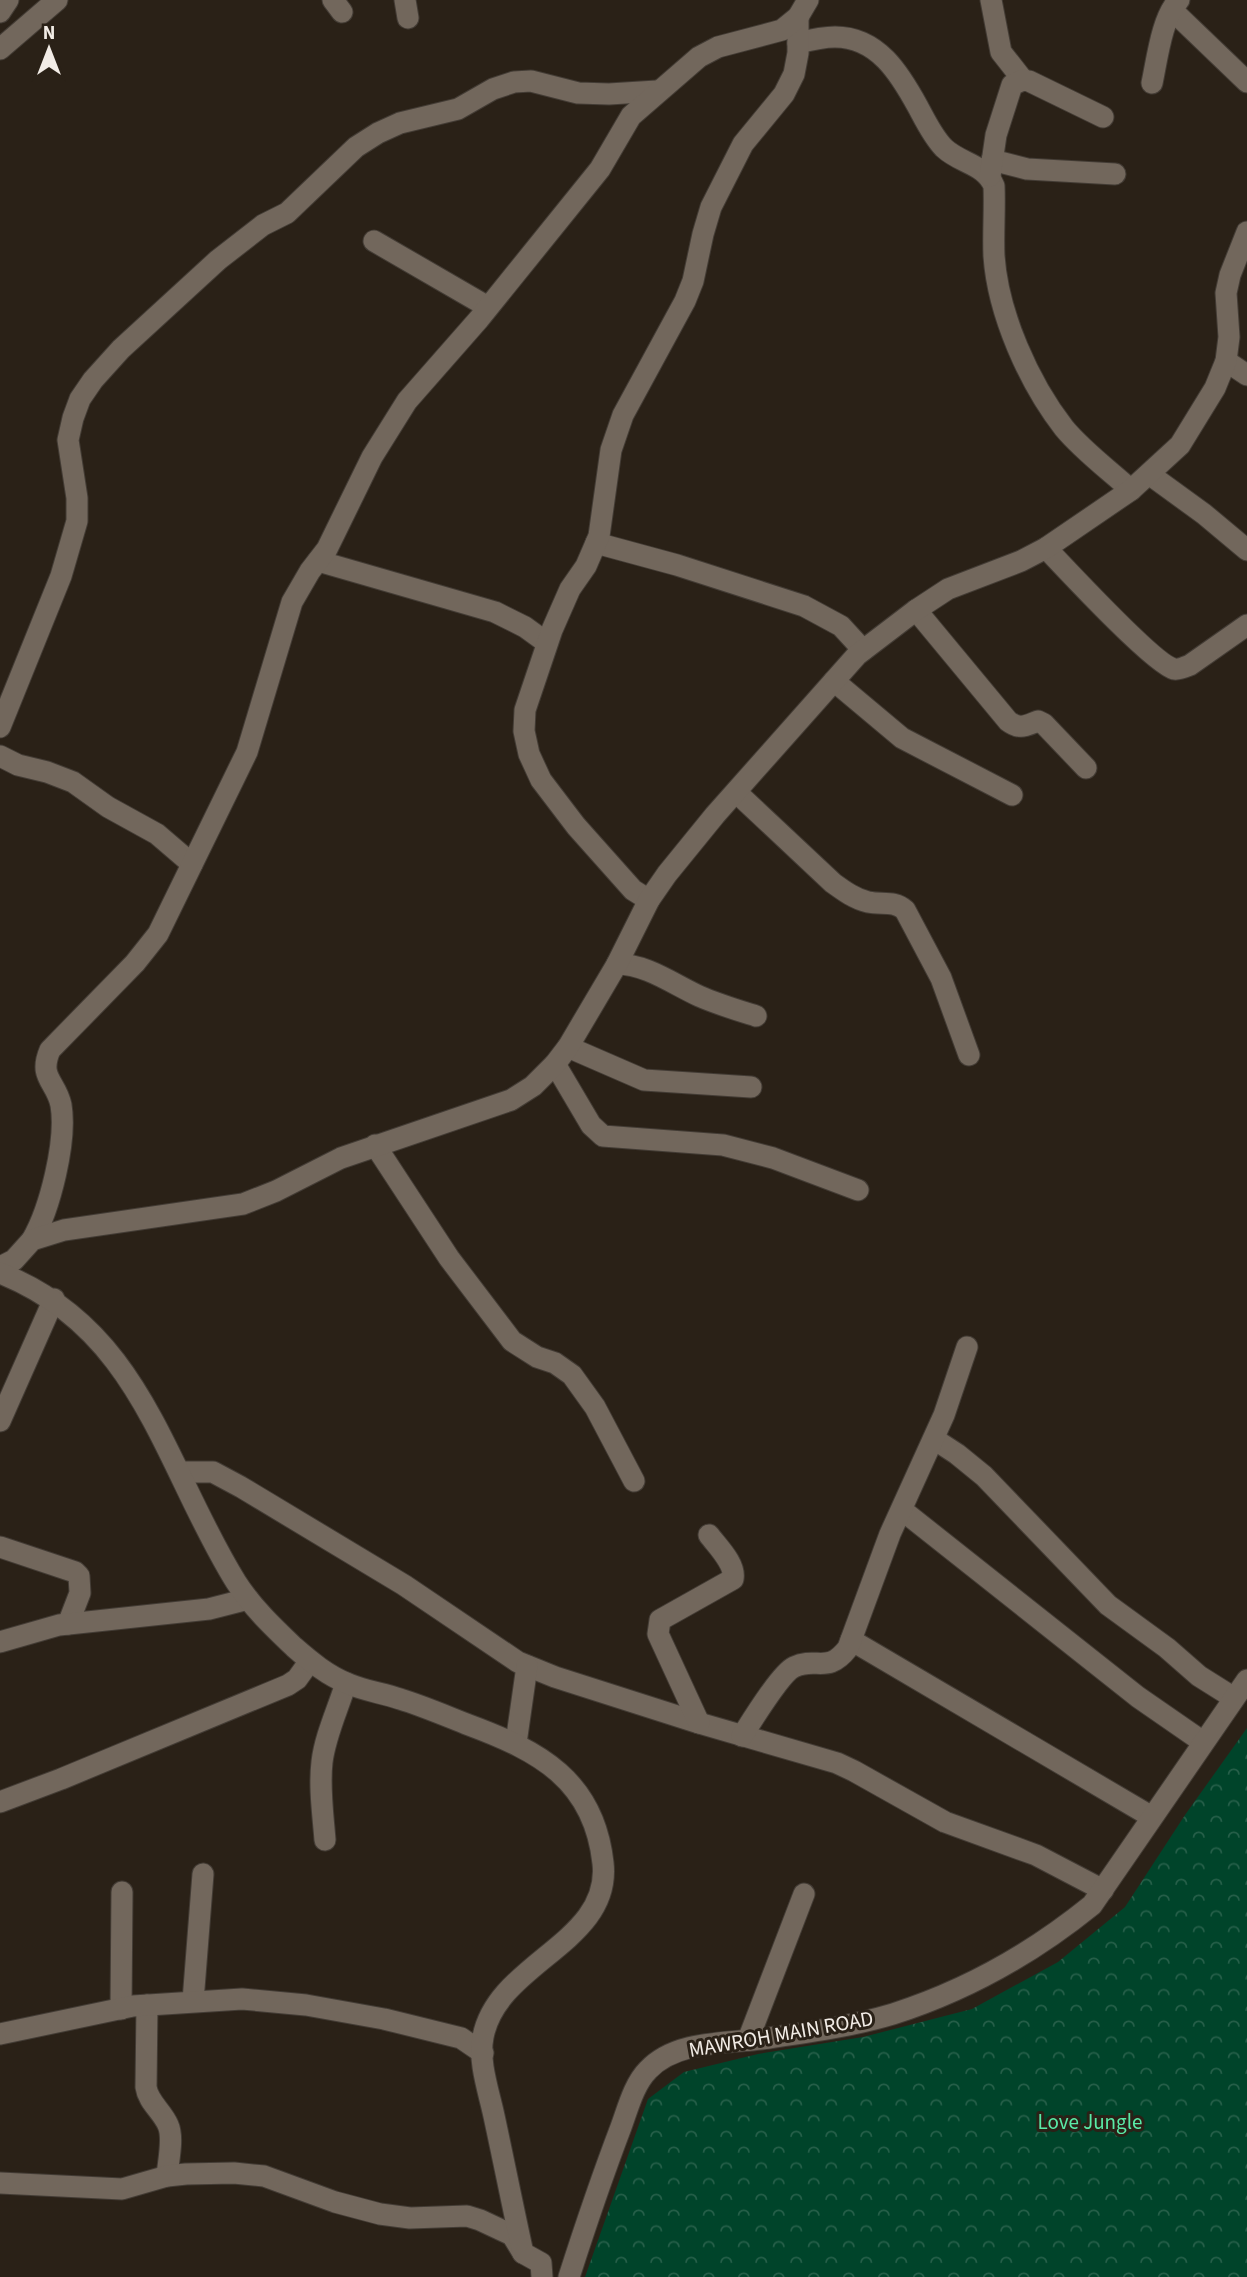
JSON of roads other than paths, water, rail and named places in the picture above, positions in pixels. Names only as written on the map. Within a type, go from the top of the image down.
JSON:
[{"type":"street","points":[[0,12],[8,0]]},
{"type":"street","points":[[0,49],[57,0]]},
{"type":"street","points":[[991,0],[1001,52],[1023,80],[1102,117]]},
{"type":"street","points":[[1152,83],[1164,31],[1175,5],[1247,82]]},
{"type":"street","points":[[649,900],[634,890],[576,826],[533,767],[524,731],[525,710],[547,643],[570,589],[586,566],[596,542],[611,450],[623,415],[685,301],[696,269],[705,225],[724,179],[743,144],[784,94],[794,74],[803,8]]},
{"type":"street","points":[[0,1267],[14,1260],[32,1240],[41,1225],[51,1191],[61,1131],[61,1106],[57,1092],[47,1079],[44,1069],[46,1058],[58,1040],[135,963],[158,934],[247,752],[292,603],[341,524],[388,429],[431,372],[488,307],[600,169],[631,116],[699,57],[718,47],[782,30],[803,8]]},
{"type":"street","points":[[798,43],[837,37],[870,47],[887,58],[944,148],[991,168],[1115,174]]},
{"type":"street","points":[[0,727],[61,576],[77,521],[77,498],[68,440],[73,418],[80,399],[93,380],[121,349],[218,260],[263,225],[287,213],[356,147],[378,133],[400,123],[458,109],[493,89],[514,82],[531,80],[578,93],[657,91]]},
{"type":"street","points":[[1023,80],[1012,85],[996,135],[991,168],[994,186],[994,257],[1002,306],[1011,335],[1065,429],[1131,490]]},
{"type":"street","points":[[32,1240],[64,1230],[243,1204],[276,1191],[341,1158],[454,1122],[511,1100],[533,1086],[562,1056],[617,964],[649,900],[667,874],[863,650],[948,589],[1021,561],[1046,548],[1131,490],[1180,445],[1215,388],[1226,360],[1229,337],[1226,293],[1247,232]]},
{"type":"street","points":[[374,241],[488,307]]},
{"type":"street","points":[[1226,360],[1247,375]]},
{"type":"street","points":[[1149,474],[1247,550]]},
{"type":"street","points":[[596,542],[804,606],[841,626],[863,650]]},
{"type":"street","points":[[1046,548],[1094,599],[1172,668],[1190,665],[1247,625]]},
{"type":"street","points":[[318,561],[495,612],[525,627],[547,643]]},
{"type":"street","points":[[916,610],[1008,721],[1016,727],[1038,721],[1044,724],[1086,768]]},
{"type":"street","points":[[834,681],[902,738],[1012,795]]},
{"type":"street","points":[[0,756],[18,765],[73,782],[108,807],[156,834],[192,864]]},
{"type":"street","points":[[736,792],[841,889],[866,902],[891,903],[900,905],[905,910],[941,978],[969,1055]]},
{"type":"street","points":[[617,964],[630,964],[641,968],[698,996],[756,1016]]},
{"type":"street","points":[[562,1056],[644,1080],[751,1087]]},
{"type":"street","points":[[562,1056],[590,1125],[603,1136],[723,1145],[773,1158],[858,1189]]},
{"type":"street","points":[[375,1145],[449,1258],[512,1341],[572,1375],[595,1408],[634,1481]]},
{"type":"street","points":[[0,1273],[54,1299],[90,1332],[135,1386],[223,1559],[248,1599],[310,1661],[346,1683],[400,1699],[516,1742],[559,1770],[583,1799],[595,1829],[604,1865],[600,1893],[590,1916],[513,1983],[494,2007],[483,2038],[486,2076],[523,2253]]},
{"type":"street","points":[[0,1421],[54,1299]]},
{"type":"street","points":[[742,1736],[788,1671],[803,1664],[839,1660],[851,1640],[886,1545],[934,1438],[967,1347]]},
{"type":"street","points":[[934,1438],[984,1476],[1108,1605],[1199,1675],[1234,1698]]},
{"type":"street","points":[[180,1472],[213,1472],[241,1487],[323,1534],[518,1662],[555,1677],[699,1723],[837,1763],[945,1822],[1036,1855],[1102,1890]]},
{"type":"street","points":[[902,1510],[1138,1697],[1203,1742]]},
{"type":"street","points":[[699,1723],[666,1653],[658,1634],[658,1626],[660,1620],[733,1579],[731,1566],[709,1535]]},
{"type":"street","points":[[0,1547],[75,1572],[79,1576],[80,1592],[68,1624]]},
{"type":"street","points":[[0,1642],[37,1630],[68,1624],[209,1608],[248,1599]]},
{"type":"street","points":[[851,1640],[1152,1817]]},
{"type":"street","points":[[0,1802],[288,1685],[297,1679],[310,1661]]},
{"type":"street","points":[[516,1742],[527,1666]]},
{"type":"street","name":"MAWROH MAIN ROAD","points":[[569,2277],[606,2168],[635,2091],[646,2071],[661,2058],[678,2051],[854,2024],[928,2002],[976,1980],[1060,1931],[1092,1905],[1247,1680]]},
{"type":"street","points":[[325,1840],[322,1762],[346,1683]]},
{"type":"street","points":[[193,2001],[202,1874]]},
{"type":"street","points":[[121,2009],[122,1892]]},
{"type":"street","points":[[748,2040],[804,1894]]},
{"type":"street","points":[[0,2034],[147,2005],[242,1999],[306,2005],[384,2020],[461,2038],[483,2053]]},
{"type":"street","points":[[147,2005],[147,2096],[170,2128],[167,2176]]},
{"type":"street","points":[[0,2183],[122,2189],[167,2176],[234,2173],[264,2176],[335,2202],[380,2214],[410,2218],[467,2217],[512,2235],[523,2253],[541,2263],[542,2277]]},
{"type":"park label","name":"Love Jungle","points":[[1090,2122]]}]
